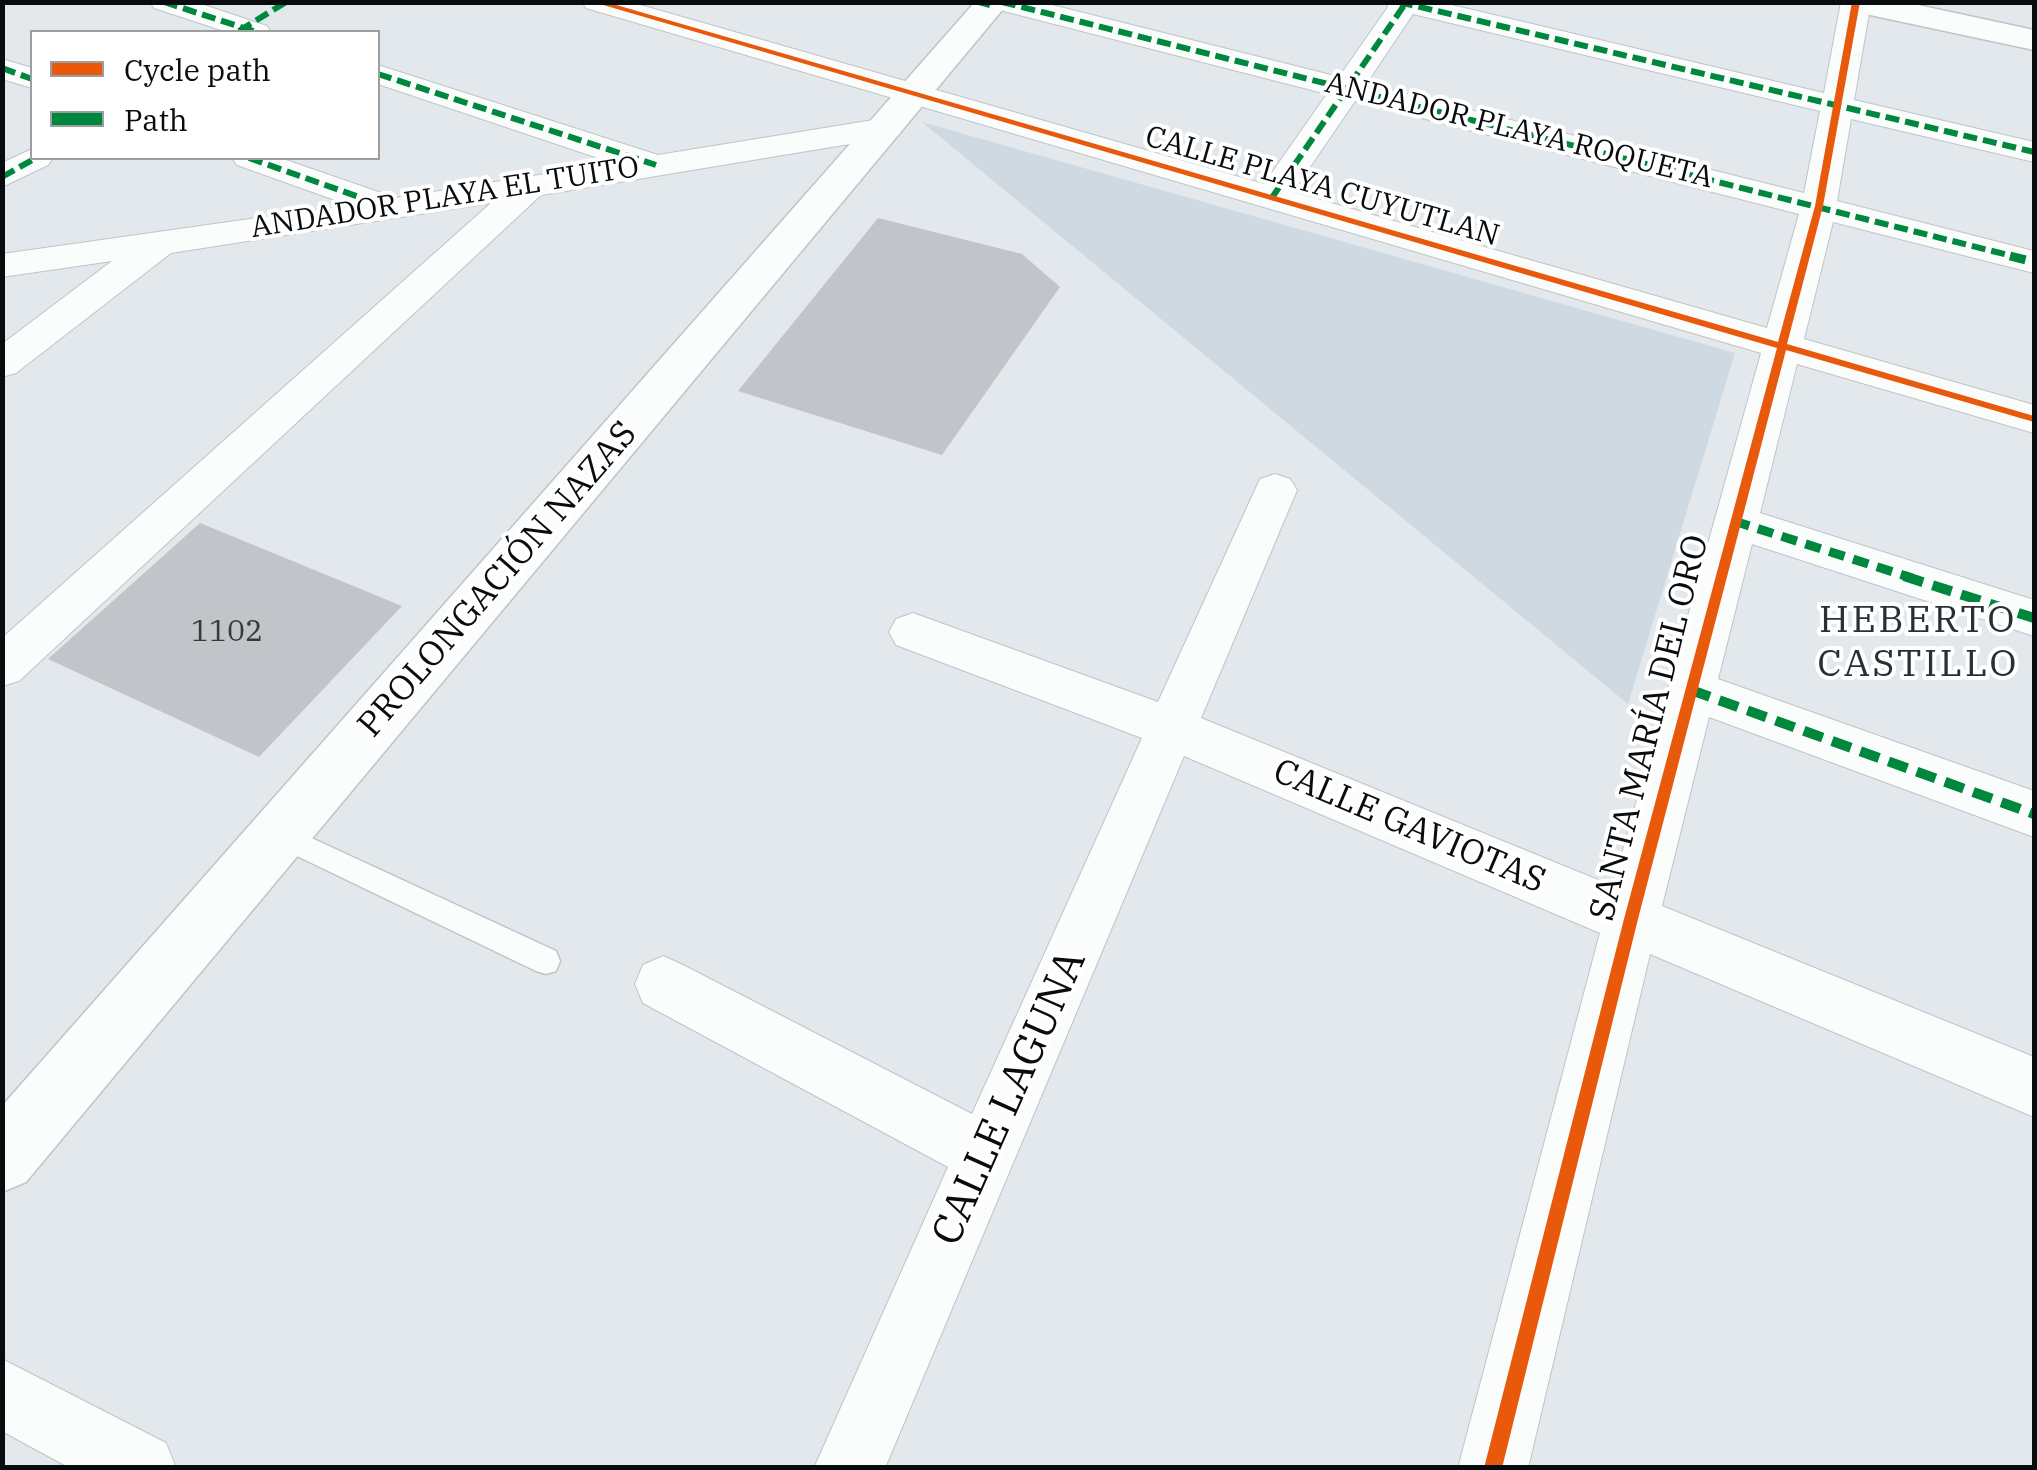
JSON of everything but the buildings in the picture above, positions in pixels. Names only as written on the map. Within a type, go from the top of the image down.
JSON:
[{"type":"main road","points":[[1856,2],[2034,40]]},
{"type":"main road","points":[[1956,2],[2034,18]]},
{"type":"main road","name":"PROLONGACIÓN NAZAS","points":[[2,1158],[991,3]]},
{"type":"street","points":[[164,2],[242,30]]},
{"type":"street","points":[[246,30],[286,2]]},
{"type":"street","name":"CALLE PLAYA CUYUTLAN","points":[[596,2],[900,111],[1271,199],[2034,420]]},
{"type":"street","name":"SANTA MARÍA DEL ORO","points":[[1493,1468],[1690,690],[1819,206],[1856,2]]},
{"type":"street","name":"ANDADOR PLAYA ROQUETA","points":[[991,3],[1348,88],[2034,262]]},
{"type":"street","points":[[1271,199],[1402,3],[2034,152]]},
{"type":"street","points":[[2,68],[30,78]]},
{"type":"street","points":[[380,75],[656,165]]},
{"type":"street","name":"ANDADOR PLAYA EL TUITO","points":[[13,259],[394,209],[656,165],[900,111]]},
{"type":"street","points":[[2,177],[32,160]]},
{"type":"street","points":[[255,160],[394,209]]},
{"type":"street","points":[[2,667],[531,186]]},
{"type":"street","points":[[2,364],[164,240]]},
{"type":"street","name":"CALLE LAGUNA","points":[[849,1468],[1275,490]]},
{"type":"street","points":[[1734,522],[2034,618]]},
{"type":"street","name":"CALLE GAVIOTAS","points":[[913,632],[1171,728],[2034,1087]]},
{"type":"street","points":[[1690,690],[2034,814]]},
{"type":"street","points":[[663,984],[986,1154]]},
{"type":"street","points":[[2,1393],[141,1468]]},
{"type":"lane","points":[[280,835],[546,961]]},
{"type":"shaded area","points":[[922,122],[1735,353],[1628,704]]},
{"type":"marked path","points":[[164,2],[250,30]]},
{"type":"marked path","points":[[241,30],[286,2]]},
{"type":"marked path","points":[[979,2],[990,5]]},
{"type":"marked path","points":[[1002,2],[2034,262]]},
{"type":"marked path","points":[[1399,2],[2034,152]]},
{"type":"marked path","points":[[1271,199],[1405,4]]},
{"type":"marked path","points":[[2,68],[30,78]]},
{"type":"marked path","points":[[380,75],[656,165]]},
{"type":"marked path","points":[[2,177],[32,160]]},
{"type":"marked path","points":[[255,160],[393,209]]},
{"type":"marked path","points":[[1734,521],[2034,618]]},
{"type":"marked path","points":[[1691,690],[2034,814]]},
{"type":"cycle path","points":[[596,2],[2034,419]]},
{"type":"cycle path","points":[[1493,1468],[1631,919],[1819,206],[1856,2]]},
{"type":"district","name":"HEBERTO CASTILLO","points":[[1918,643]]}]
